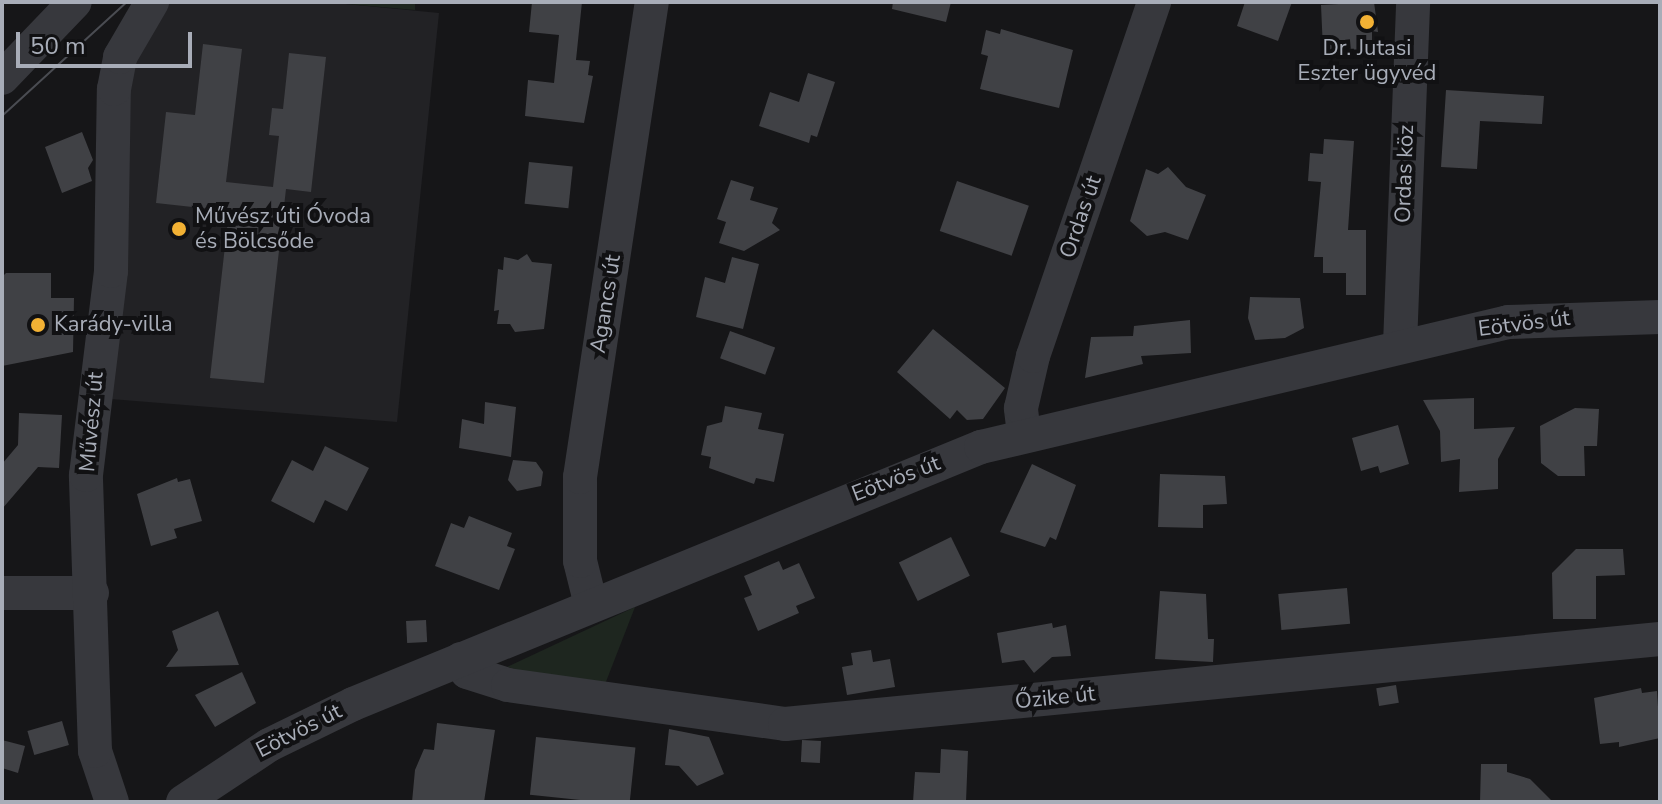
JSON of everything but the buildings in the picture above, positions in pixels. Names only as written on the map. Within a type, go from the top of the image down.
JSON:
[{"type":"street","points":[[2,78],[75,2]]},
{"type":"street","name":"Művész út","points":[[112,802],[95,751],[88,428],[111,271],[114,89],[120,57],[152,2]]},
{"type":"street","name":"Agancs út","points":[[591,605],[580,561],[580,477],[652,2]]},
{"type":"street","name":"Ordas út","points":[[1024,434],[1021,408],[1033,356],[1154,2]]},
{"type":"street","name":"Ordas köz","points":[[1400,345],[1413,2]]},
{"type":"street","name":"Eötvös út","points":[[183,802],[269,745],[461,659],[870,489],[1024,434],[1508,322],[1660,317]]},
{"type":"street","points":[[2,593],[92,593]]},
{"type":"street","name":"Őzike út","points":[[461,659],[467,672],[508,685],[785,724],[1660,639]]},
{"type":"shaded area","points":[[162,2],[325,2],[439,13],[397,422],[111,399],[130,63]]},
{"type":"shaded area","points":[[325,2],[415,2],[415,10]]},
{"type":"shaded area","points":[[635,607],[602,692],[507,667]]},
{"type":"tram line","points":[[2,116],[127,2]]},
{"type":"place","name":"Dr. Jutasi Eszter ügyvéd","points":[[1367,22]]},
{"type":"place","name":"Művész úti Óvoda és Bölcsőde","points":[[179,229]]},
{"type":"place","name":"Karády-villa","points":[[38,325]]}]
